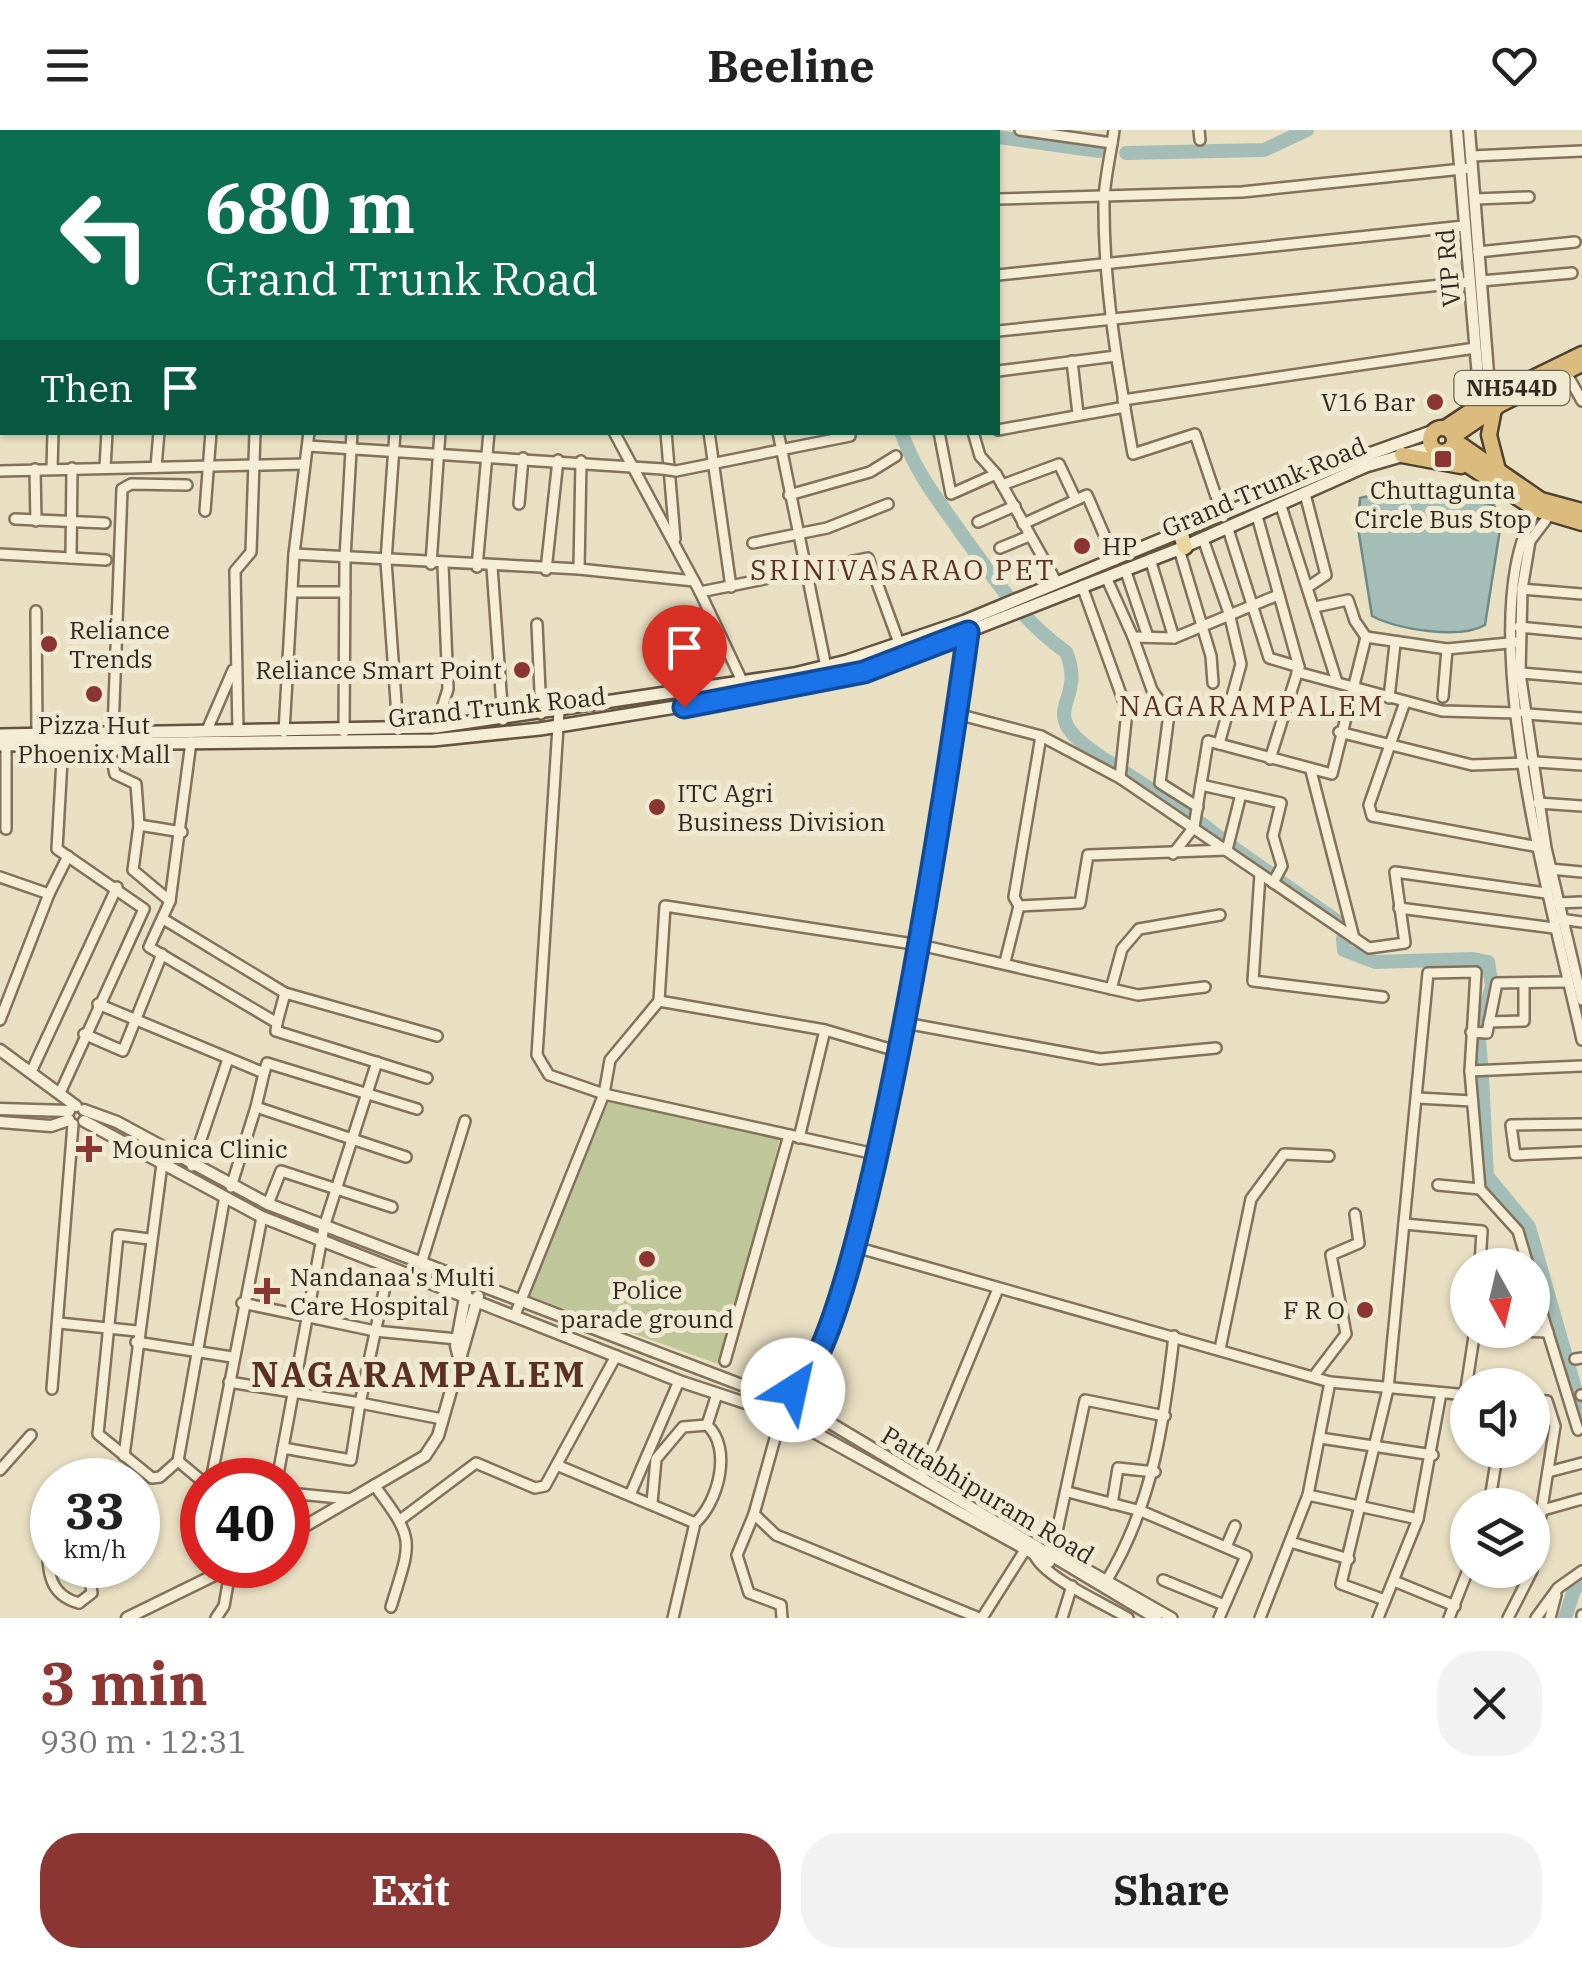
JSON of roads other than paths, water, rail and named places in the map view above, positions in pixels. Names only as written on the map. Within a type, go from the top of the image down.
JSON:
[{"type":"highway","name":"NH544D","points":[[1444,439],[1496,403],[1582,354]]},
{"type":"highway","name":"NH544D","points":[[1563,368],[1582,364]]},
{"type":"highway","name":"NH544D","points":[[1496,403],[1489,435],[1499,474]]},
{"type":"highway","name":"NH544D","points":[[1444,439],[1476,470],[1546,508],[1582,522]]},
{"type":"highway","name":"NH544D","points":[[1444,439],[1546,508],[1582,511]]},
{"type":"highway","name":"NH544D","points":[[1402,455],[1476,470]]},
{"type":"main road","name":"Grand Trunk Road","points":[[1026,603],[1056,584],[1203,539],[1226,523],[1257,516],[1444,439]]},
{"type":"main road","name":"Grand Trunk Road","points":[[2,742],[37,734],[436,728],[826,667],[1082,586],[1106,577],[1120,564],[1150,559],[1358,458],[1444,439]]},
{"type":"main road","name":"Grand Trunk Road","points":[[2,742],[64,742],[110,735],[191,742],[362,744],[558,726],[750,698],[864,672],[968,632],[994,616]]},
{"type":"street","points":[[1024,130],[1112,143]]},
{"type":"street","points":[[1114,130],[1104,197],[1116,356],[1133,454],[1194,434],[1269,658],[1442,711],[1582,718]]},
{"type":"street","name":"VIP Rd","points":[[1457,130],[1464,226],[1496,403]]},
{"type":"street","name":"VIP Rd","points":[[1469,130],[1478,252],[1475,348],[1478,376],[1496,403]]},
{"type":"street","points":[[1471,156],[1582,151]]},
{"type":"street","points":[[1000,199],[1242,192],[1472,168]]},
{"type":"street","points":[[1475,199],[1530,197]]},
{"type":"street","points":[[1000,275],[1464,226]]},
{"type":"street","points":[[1478,252],[1575,242]]},
{"type":"street","points":[[1000,331],[1572,273]]},
{"type":"street","points":[[1000,430],[1124,403],[1475,348]]},
{"type":"street","points":[[1000,370],[1116,356]]},
{"type":"street","points":[[1072,362],[1078,414]]},
{"type":"street","points":[[1563,368],[1582,401]]},
{"type":"street","points":[[52,469],[53,435]]},
{"type":"street","points":[[105,468],[108,435]]},
{"type":"street","points":[[156,467],[158,435]]},
{"type":"street","points":[[205,511],[210,435]]},
{"type":"street","points":[[238,731],[235,571],[251,552],[255,435]]},
{"type":"street","points":[[284,732],[294,554],[309,435]]},
{"type":"street","points":[[344,732],[344,558],[352,435]]},
{"type":"street","points":[[394,435],[386,561],[398,730]]},
{"type":"street","points":[[430,564],[440,435]]},
{"type":"street","points":[[477,567],[489,435]]},
{"type":"street","points":[[616,435],[700,592],[750,698]]},
{"type":"street","points":[[666,435],[675,547]]},
{"type":"street","points":[[709,435],[731,587]]},
{"type":"street","points":[[778,435],[826,667]]},
{"type":"street","points":[[940,435],[951,494],[996,474]]},
{"type":"street","points":[[973,435],[980,456],[996,474],[1056,584]]},
{"type":"street","points":[[308,446],[676,471],[850,436]]},
{"type":"street","points":[[789,495],[870,472],[896,456]]},
{"type":"street","points":[[520,504],[523,458]]},
{"type":"street","points":[[546,570],[558,460]]},
{"type":"street","points":[[578,569],[581,462]]},
{"type":"street","points":[[0,471],[304,464]]},
{"type":"street","points":[[1002,485],[1059,464],[1076,500]]},
{"type":"street","points":[[71,558],[72,468]]},
{"type":"street","points":[[36,469],[36,520]]},
{"type":"street","points":[[170,901],[133,870],[139,825],[136,784],[116,774],[110,735],[122,490],[131,484],[187,485]]},
{"type":"street","points":[[1306,494],[1326,575],[1308,587]]},
{"type":"street","points":[[1023,524],[1086,495],[1120,564],[1148,637]]},
{"type":"street","points":[[754,543],[827,528],[888,504]]},
{"type":"street","points":[[978,522],[1015,506]]},
{"type":"street","points":[[1281,506],[1338,682]]},
{"type":"street","points":[[1522,714],[1515,642],[1530,541],[1546,508]]},
{"type":"street","points":[[1546,508],[1526,522],[1519,548],[1515,642],[1522,714],[1538,803],[1546,893],[1566,941],[1582,996]]},
{"type":"street","points":[[1257,516],[1298,670],[1270,759]]},
{"type":"street","points":[[15,519],[105,523]]},
{"type":"street","points":[[1000,548],[1029,536]]},
{"type":"street","points":[[1203,539],[1229,613],[1241,664],[1219,744]]},
{"type":"street","points":[[1182,543],[1211,656],[1213,683]]},
{"type":"street","points":[[0,554],[106,560]]},
{"type":"street","points":[[294,554],[477,567],[578,569],[694,581]]},
{"type":"street","points":[[700,592],[868,558],[899,643]]},
{"type":"street","points":[[1150,559],[1174,638]]},
{"type":"street","points":[[436,728],[448,689],[443,565]]},
{"type":"street","points":[[492,567],[503,720]]},
{"type":"street","points":[[1106,577],[1152,690],[1169,714],[1160,783],[1198,807]]},
{"type":"street","points":[[1082,586],[1127,711],[1120,778]]},
{"type":"street","points":[[1522,588],[1582,594]]},
{"type":"street","points":[[292,592],[345,592]]},
{"type":"street","points":[[1132,637],[1174,638],[1278,595]]},
{"type":"street","points":[[1172,854],[1194,827],[1208,741],[1311,772],[1332,774],[1339,732],[1366,637],[1348,600],[1315,607]]},
{"type":"street","points":[[36,611],[37,734]]},
{"type":"street","points":[[537,624],[541,714]]},
{"type":"street","points":[[1519,627],[1582,633]]},
{"type":"street","points":[[814,1415],[808,1400],[808,1381],[843,1292],[900,1052],[968,632]]},
{"type":"street","points":[[1366,637],[1448,649],[1515,642]]},
{"type":"street","points":[[1390,698],[1395,644]]},
{"type":"street","points":[[1443,697],[1448,649]]},
{"type":"street","points":[[208,730],[234,668]]},
{"type":"street","points":[[1520,673],[1582,678]]},
{"type":"street","points":[[1405,702],[1369,805],[1372,816],[1539,847]]},
{"type":"street","points":[[558,711],[537,1055],[549,1075],[604,1094],[875,1154]]},
{"type":"street","points":[[957,714],[1042,736],[1120,778],[1374,949],[1402,946],[1406,938],[1393,879],[1399,872],[1546,893]]},
{"type":"street","points":[[1339,732],[1472,765],[1582,765]]},
{"type":"street","points":[[1005,962],[1018,906],[1014,897],[1042,736]]},
{"type":"street","points":[[2,742],[6,829]]},
{"type":"street","points":[[60,1093],[144,910],[57,849],[64,742]]},
{"type":"street","points":[[191,742],[170,901],[165,920],[149,947],[277,1023]]},
{"type":"street","points":[[1530,763],[1539,847],[1558,904],[1557,924],[1566,982],[1582,1040]]},
{"type":"street","points":[[1311,772],[1355,939]]},
{"type":"street","points":[[1201,785],[1281,803],[1273,836],[1282,866],[1273,883]]},
{"type":"street","points":[[1227,850],[1242,794]]},
{"type":"street","points":[[1538,803],[1582,806]]},
{"type":"street","points":[[139,825],[182,832]]},
{"type":"street","points":[[1018,906],[1080,903],[1088,855],[1227,850]]},
{"type":"street","points":[[0,1020],[68,856]]},
{"type":"street","points":[[1546,869],[1582,872]]},
{"type":"street","points":[[1260,874],[1253,981],[1383,997]]},
{"type":"street","points":[[0,876],[49,894]]},
{"type":"street","points":[[31,1072],[116,887]]},
{"type":"street","points":[[1558,904],[1582,902]]},
{"type":"street","points":[[516,1316],[604,1094],[610,1060],[660,1001],[666,906],[920,945],[1138,996],[1204,986]]},
{"type":"street","points":[[1399,908],[1557,924],[1582,922]]},
{"type":"street","points":[[1111,989],[1122,949],[1139,929],[1220,915]]},
{"type":"street","points":[[165,920],[285,993],[436,1036]]},
{"type":"street","points":[[1566,941],[1582,942]]},
{"type":"street","points":[[84,1034],[122,1051],[162,954]]},
{"type":"street","points":[[1386,1600],[1340,1584],[1350,1559],[1388,1389],[1428,973],[1476,972],[1470,1071],[1480,1188],[1518,1231],[1523,1248]]},
{"type":"street","points":[[1471,1032],[1487,1033],[1497,983],[1566,982]]},
{"type":"street","points":[[1489,1022],[1524,1021],[1524,983]]},
{"type":"street","points":[[285,993],[276,1031],[427,1078]]},
{"type":"street","points":[[660,1001],[825,1030],[900,1052]]},
{"type":"street","points":[[98,1004],[264,1072]]},
{"type":"street","points":[[905,1023],[1100,1059],[1216,1048]]},
{"type":"street","points":[[725,1362],[825,1030]]},
{"type":"street","points":[[0,1050],[60,1093],[76,1115],[52,1389]]},
{"type":"street","points":[[192,1166],[228,1059]]},
{"type":"street","points":[[281,1458],[320,1242],[377,1062]]},
{"type":"street","points":[[231,1187],[267,1063],[416,1109]]},
{"type":"street","points":[[1470,1071],[1582,1066]]},
{"type":"street","points":[[1418,1098],[1472,1101]]},
{"type":"street","points":[[256,1107],[406,1156]]},
{"type":"street","points":[[0,1108],[76,1115]]},
{"type":"street","points":[[0,1122],[50,1126],[76,1115]]},
{"type":"street","name":"Pattabhipuram Road","points":[[76,1115],[117,1122],[268,1204],[777,1399],[792,1398],[814,1415],[921,1474],[1032,1550],[1146,1618]]},
{"type":"street","name":"Pattabhipuram Road","points":[[76,1115],[224,1201],[320,1242],[784,1417],[1032,1550]]},
{"type":"street","points":[[421,1264],[465,1120]]},
{"type":"street","points":[[1582,1124],[1511,1125],[1515,1155],[1582,1152]]},
{"type":"street","points":[[1220,1349],[1258,1187],[1284,1154],[1329,1156]]},
{"type":"street","points":[[124,1456],[136,1336],[162,1164]]},
{"type":"street","points":[[268,1204],[281,1171],[392,1207]]},
{"type":"street","points":[[1438,1186],[1480,1188]]},
{"type":"street","points":[[149,1239],[118,1235],[98,1434],[156,1479],[178,1460],[224,1201]]},
{"type":"street","points":[[1314,1376],[1346,1334],[1330,1255],[1359,1243],[1355,1214]]},
{"type":"street","points":[[216,1458],[242,1303],[262,1217]]},
{"type":"street","points":[[1404,1224],[1482,1232],[1481,1248]]},
{"type":"street","points":[[852,1246],[1330,1382],[1450,1394]]},
{"type":"street","points":[[283,1448],[351,1460],[389,1268]]},
{"type":"street","points":[[310,1523],[425,1456],[442,1419],[471,1298],[469,1282]]},
{"type":"street","points":[[458,1354],[457,1339],[471,1298],[481,1287]]},
{"type":"street","points":[[921,1474],[998,1289]]},
{"type":"street","points":[[242,1303],[375,1331],[457,1339]]},
{"type":"street","points":[[59,1323],[107,1328],[232,1357]]},
{"type":"street","points":[[1107,1580],[1141,1511],[1154,1472],[1174,1336]]},
{"type":"street","points":[[1550,1338],[1580,1430],[1555,1426]]},
{"type":"street","points":[[400,1520],[470,1465],[481,1465],[540,1488],[559,1466],[616,1356]]},
{"type":"street","points":[[630,1496],[679,1380]]},
{"type":"street","points":[[784,1417],[777,1399],[808,1381]]},
{"type":"street","points":[[229,1382],[442,1419]]},
{"type":"street","points":[[1260,1618],[1308,1495],[1330,1382]]},
{"type":"street","points":[[707,1425],[717,1394]]},
{"type":"street","points":[[1378,1618],[1418,1519],[1442,1394]]},
{"type":"street","points":[[1053,1550],[1085,1400],[1165,1416]]},
{"type":"street","points":[[782,1618],[781,1605],[749,1593],[737,1554],[754,1514],[784,1417],[800,1406]]},
{"type":"street","points":[[1546,1488],[1555,1426],[1550,1411]]},
{"type":"street","points":[[652,1504],[656,1459],[683,1427],[707,1425]]},
{"type":"street","points":[[673,1618],[695,1523],[708,1509],[720,1467],[718,1440],[707,1425]]},
{"type":"street","points":[[0,1470],[31,1436]]},
{"type":"street","points":[[1320,1438],[1433,1455]]},
{"type":"street","points":[[892,1476],[901,1463]]},
{"type":"street","points":[[1548,1472],[1582,1463]]},
{"type":"street","points":[[559,1466],[695,1523]]},
{"type":"street","points":[[1112,1504],[1118,1468],[1154,1472]]},
{"type":"street","points":[[374,1485],[400,1520],[410,1544],[391,1607]]},
{"type":"street","points":[[1068,1492],[1141,1511],[1246,1556],[1219,1618]]},
{"type":"street","points":[[310,1495],[350,1499]]},
{"type":"street","points":[[1308,1495],[1418,1519]]},
{"type":"street","points":[[1550,1508],[1582,1499]]},
{"type":"street","points":[[754,1514],[776,1536],[981,1618],[1032,1550]]},
{"type":"street","points":[[1226,1547],[1235,1526]]},
{"type":"street","points":[[1290,1542],[1350,1559]]},
{"type":"street","points":[[1032,1550],[1053,1550],[1172,1618]]},
{"type":"street","points":[[1032,1550],[1038,1562],[1110,1613],[1131,1611]]},
{"type":"street","points":[[1536,1618],[1558,1588],[1582,1571]]},
{"type":"street","points":[[1163,1580],[1224,1606]]},
{"type":"street","points":[[1394,1580],[1454,1606]]},
{"type":"street","points":[[1062,1618],[1072,1586]]},
{"type":"street","points":[[53,1588],[60,1598],[79,1603]]},
{"type":"street","points":[[79,1603],[92,1593],[91,1588]]},
{"type":"street","points":[[127,1618],[188,1588]]},
{"type":"street","points":[[216,1618],[228,1588]]},
{"type":"street","points":[[1449,1618],[1461,1588]]},
{"type":"street","points":[[1508,1618],[1523,1588]]},
{"type":"street","points":[[1550,1618],[1558,1588]]},
{"type":"street","points":[[79,1603],[84,1618]]},
{"type":"street","name":"Pattabhipuram Road","points":[[1131,1611],[1156,1618]]},
{"type":"water","points":[[1407,487],[1494,505],[1501,523],[1485,625],[1460,632],[1428,631],[1372,616],[1358,528],[1360,498]]},
{"type":"waterway","points":[[863,130],[910,130]]},
{"type":"waterway","points":[[1126,153],[1264,150],[1307,130]]},
{"type":"waterway","points":[[1000,137],[1099,151]]},
{"type":"waterway","points":[[902,435],[929,487],[998,584],[1022,613],[1066,652],[1071,686],[1065,719],[1085,746],[1112,764]]},
{"type":"waterway","points":[[1126,773],[1190,815]]},
{"type":"waterway","points":[[1201,823],[1225,842]]},
{"type":"waterway","points":[[1234,848],[1271,874]]},
{"type":"waterway","points":[[1281,882],[1344,926]]},
{"type":"waterway","points":[[1343,939],[1344,950],[1375,962],[1488,962],[1492,986],[1479,1028]]},
{"type":"waterway","points":[[1479,1038],[1481,1064]]},
{"type":"waterway","points":[[1482,1077],[1487,1176],[1529,1227],[1582,1413]]},
{"type":"waterway","points":[[1565,1618],[1574,1590],[1582,1582]]},
{"type":"place","name":"V16 Bar","points":[[1435,402]]},
{"type":"place","name":"Chuttagunta Circle Bus Stop","points":[[1443,459]]},
{"type":"place","name":"HP","points":[[1082,546]]},
{"type":"place","name":"Reliance Trends","points":[[49,644]]},
{"type":"place","name":"Reliance Smart Point","points":[[522,670]]},
{"type":"place","name":"Pizza Hut Phoenix Mall","points":[[94,694]]},
{"type":"place","name":"ITC Agri Business Division","points":[[657,807]]},
{"type":"place","name":"Mounica Clinic","points":[[89,1149]]},
{"type":"place","name":"Police parade ground","points":[[647,1259]]},
{"type":"place","name":"Nandanaa's Multi Care Hospital","points":[[267,1291]]},
{"type":"place","name":"F R O","points":[[1365,1310]]},
{"type":"district","name":"SRINIVASARAO PET","points":[[903,570]]},
{"type":"district","name":"NAGARAMPALEM","points":[[1252,706]]},
{"type":"district","name":"NAGARAMPALEM","points":[[419,1375]]}]
